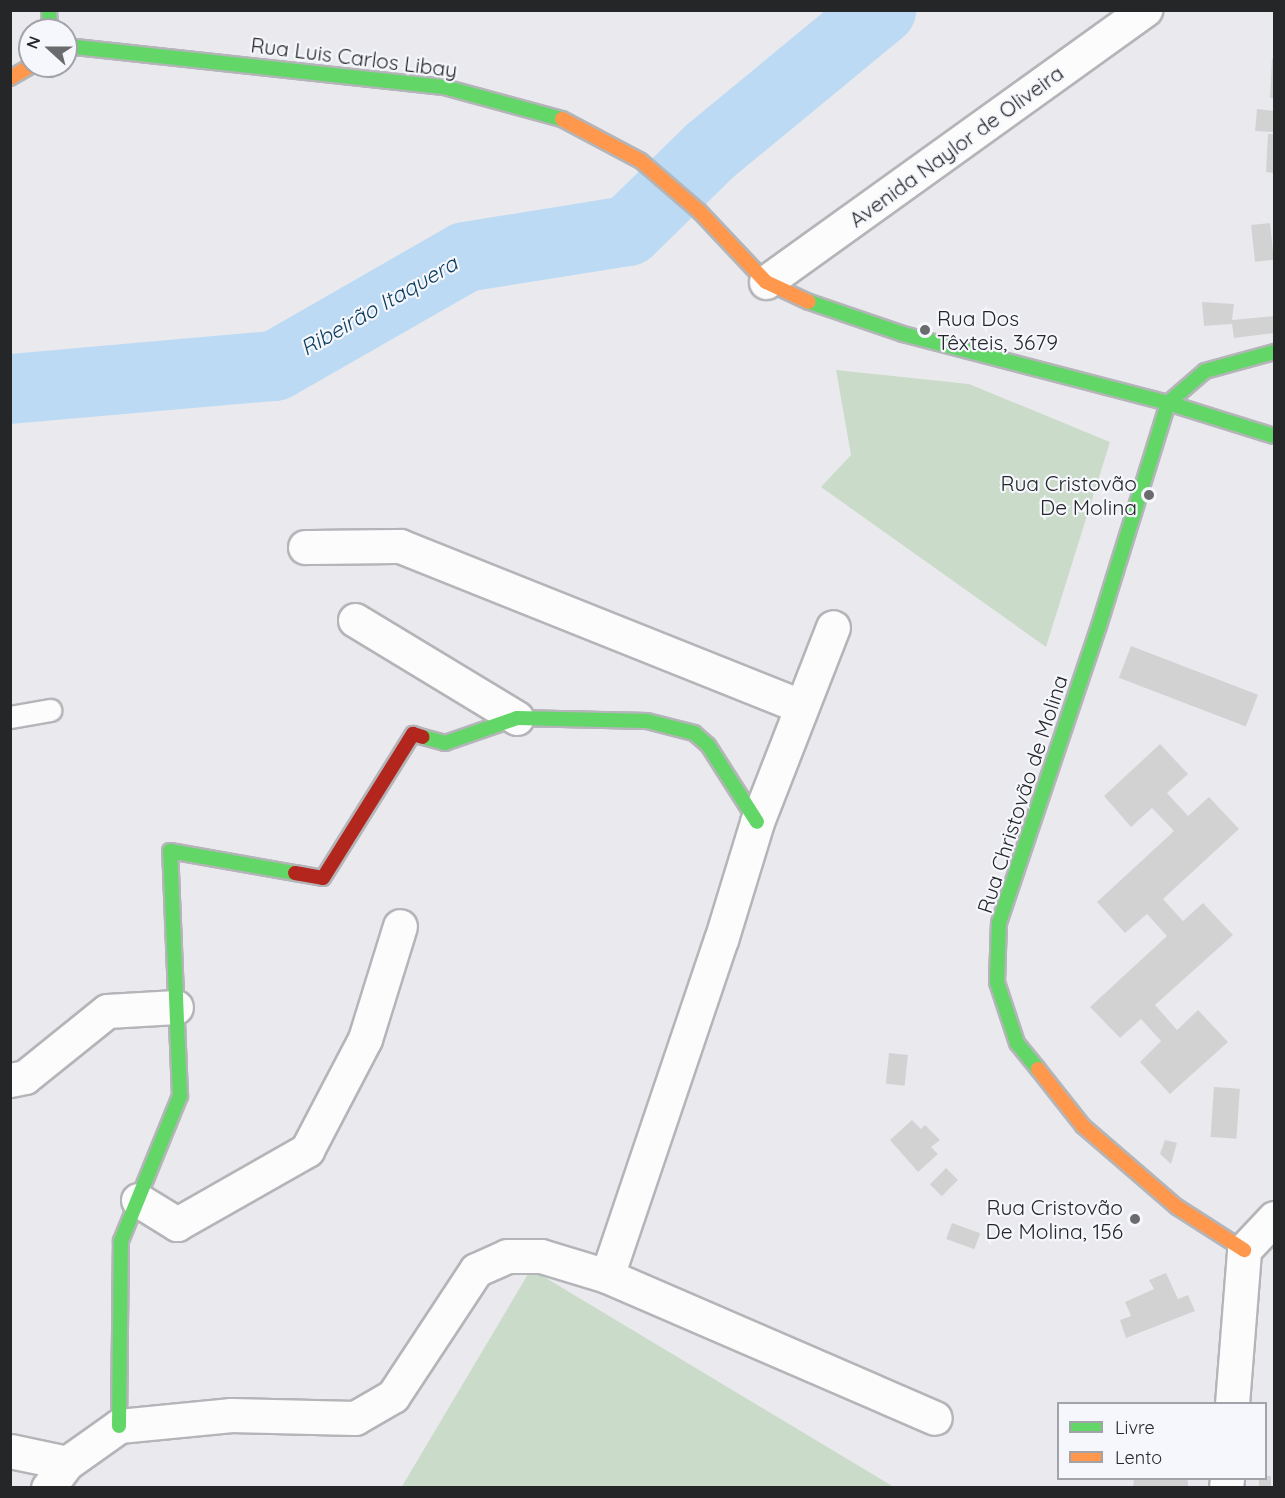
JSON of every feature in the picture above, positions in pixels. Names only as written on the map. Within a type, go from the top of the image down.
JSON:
[{"type":"street","name":"Avenida Naylor de Oliveira","points":[[766,282],[1145,10]]},
{"type":"street","name":"Rua Luis Carlos Libay","points":[[78,47],[444,87],[558,117],[641,161],[700,212],[766,282],[808,302],[903,334],[1168,403],[1275,436]]},
{"type":"street","points":[[1168,403],[1205,371],[1241,358],[1275,352]]},
{"type":"street","name":"Rua Christovão de Molina","points":[[1168,403],[1100,626],[999,923],[998,982],[1017,1043],[1083,1126],[1177,1207],[1244,1250]]},
{"type":"street","points":[[305,547],[400,546],[801,706]]},
{"type":"street","points":[[355,620],[517,718]]},
{"type":"street","points":[[608,1276],[757,822],[833,627]]},
{"type":"street","points":[[119,1426],[121,1241],[180,1095],[170,851],[323,878],[413,734],[445,743],[517,718],[647,721],[694,733],[708,745],[757,822]]},
{"type":"street","points":[[138,1200],[177,1224],[307,1150],[365,1039],[400,926]]},
{"type":"street","points":[[10,1080],[24,1077],[107,1011],[176,1007]]},
{"type":"street","points":[[1232,1402],[1244,1250],[1275,1218]]},
{"type":"street","points":[[10,1451],[57,1475],[119,1426],[231,1415],[355,1418],[393,1396],[476,1270],[507,1256],[541,1256],[608,1276],[935,1418]]},
{"type":"lane","points":[[10,717],[50,710]]},
{"type":"green space","points":[[836,370],[969,384],[1110,442],[1046,647],[821,487],[851,455]]},
{"type":"green space","points":[[531,1269],[894,1487],[401,1488]]},
{"type":"building","points":[[1272,59],[1274,59],[1274,98],[1270,98]]},
{"type":"building","points":[[1257,109],[1274,111],[1274,132],[1255,131]]},
{"type":"building","points":[[1268,134],[1274,134],[1274,173],[1266,172]]},
{"type":"building","points":[[1270,223],[1274,260],[1255,262],[1251,225]]},
{"type":"building","points":[[1202,302],[1234,304],[1232,320],[1274,316],[1274,333],[1234,338],[1232,324],[1204,326]]},
{"type":"building","points":[[1131,646],[1258,695],[1246,726],[1119,678]]},
{"type":"building","points":[[1160,744],[1188,774],[1167,793],[1188,816],[1209,797],[1239,829],[1163,899],[1183,921],[1203,903],[1233,935],[1155,1005],[1177,1030],[1198,1010],[1228,1042],[1170,1094],[1140,1062],[1161,1041],[1141,1019],[1120,1038],[1090,1007],[1167,936],[1147,914],[1125,933],[1097,902],[1174,831],[1152,808],[1131,827],[1104,796]]},
{"type":"building","points":[[889,1053],[908,1055],[905,1086],[886,1084]]},
{"type":"building","points":[[1214,1087],[1240,1089],[1236,1139],[1211,1137]]},
{"type":"building","points":[[912,1120],[921,1129],[925,1125],[940,1140],[931,1147],[938,1154],[918,1172],[890,1140]]},
{"type":"building","points":[[1165,1140],[1177,1143],[1171,1164],[1160,1154]]},
{"type":"building","points":[[946,1168],[958,1180],[942,1196],[930,1184]]},
{"type":"building","points":[[952,1223],[980,1233],[974,1249],[946,1239]]},
{"type":"building","points":[[1166,1273],[1178,1299],[1188,1295],[1195,1311],[1126,1338],[1120,1320],[1131,1316],[1125,1302],[1154,1289],[1149,1280]]},
{"type":"building","points":[[1267,1476],[1271,1476],[1271,1488],[1259,1487],[1259,1480],[1267,1480]]},
{"type":"building","points":[[1134,1480],[1188,1481],[1188,1488],[1133,1488]]},
{"type":"waterway","name":"Ribeirão Itaquera","points":[[10,389],[275,366],[465,257],[628,231],[710,151],[881,10]]},
{"type":"traffic: fast","points":[[49,10],[49,18]]},
{"type":"traffic: fast","points":[[78,47],[444,87],[562,119]]},
{"type":"traffic: fast","points":[[809,302],[903,334],[1168,403],[1274,436]]},
{"type":"traffic: fast","points":[[1168,403],[1205,371],[1274,352]]},
{"type":"traffic: fast","points":[[1038,1069],[1017,1043],[997,982],[999,923],[1099,626],[1168,403]]},
{"type":"traffic: fast","points":[[423,737],[445,743],[517,718],[647,721],[694,733],[708,745],[757,822]]},
{"type":"traffic: fast","points":[[119,1426],[121,1241],[180,1096],[170,851],[295,873]]},
{"type":"traffic: slow","points":[[10,78],[18,73]]},
{"type":"traffic: slow","points":[[562,119],[641,161],[700,212],[766,282],[809,302]]},
{"type":"traffic: slow","points":[[1038,1069],[1083,1126],[1177,1207],[1244,1250]]},
{"type":"traffic: jam","points":[[295,873],[323,878],[413,734],[423,737]]},
{"type":"place","name":"Rua Dos Têxteis, 3679","points":[[925,330]]},
{"type":"place","name":"Rua Cristovão De Molina","points":[[1149,495]]},
{"type":"place","name":"Rua Cristovão De Molina, 156","points":[[1135,1219]]}]
